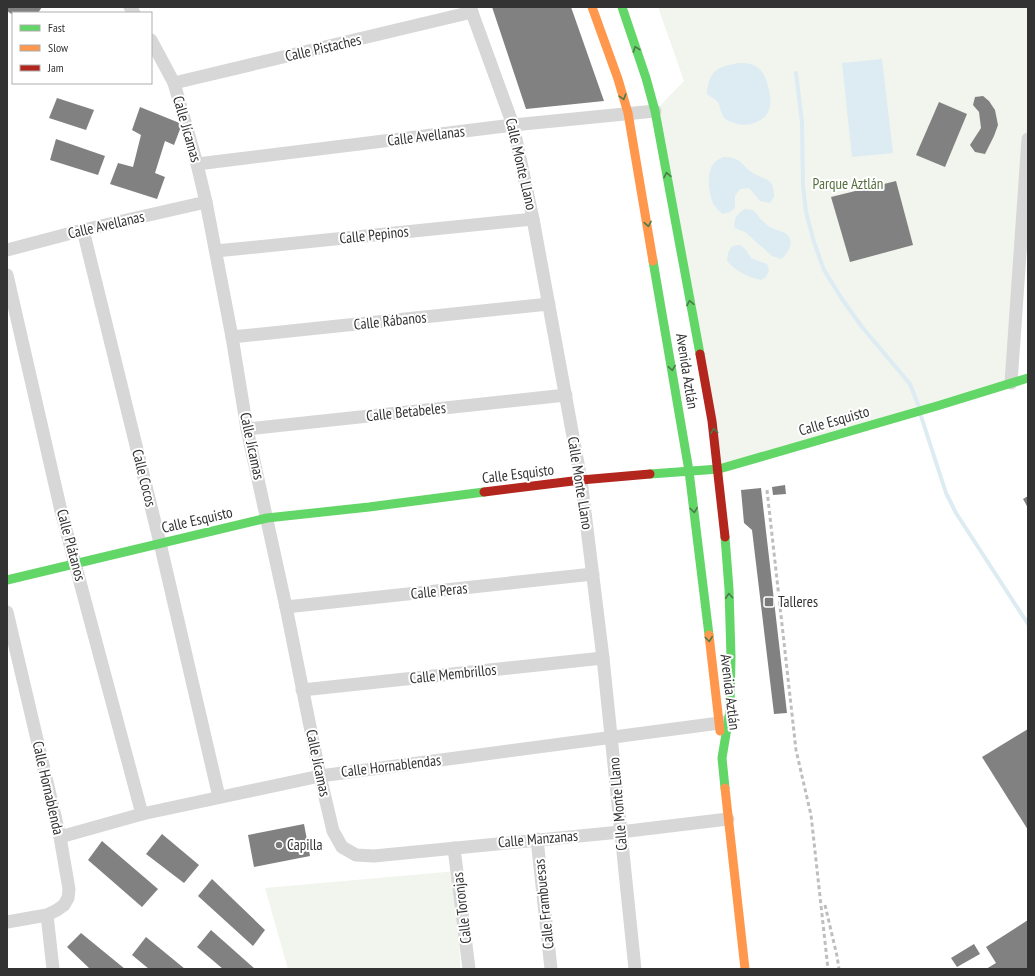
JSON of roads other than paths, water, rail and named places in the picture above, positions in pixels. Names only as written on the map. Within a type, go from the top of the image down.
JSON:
[{"type":"main road","name":"Avenida Aztlán","points":[[592,7],[618,79],[628,113],[689,471],[723,722],[722,758],[745,969]]},
{"type":"main road","name":"Avenida Aztlán","points":[[622,7],[646,78],[655,111],[712,421],[719,469],[731,629],[730,690],[723,722]]},
{"type":"main road","name":"Calle Esquisto","points":[[7,580],[267,518],[369,507],[581,480],[689,471],[702,474],[1028,378]]},
{"type":"main road","points":[[719,604],[731,629]]},
{"type":"street","name":"Calle Pistaches","points":[[174,84],[471,9]]},
{"type":"street","name":"Calle Monte Llano","points":[[471,9],[513,125],[533,219],[581,480],[603,658],[635,969]]},
{"type":"street","name":"Calle Jícamas","points":[[152,42],[174,84],[197,164],[216,251],[247,429],[286,607],[320,776],[333,831],[342,848],[348,852]]},
{"type":"street","name":"Calle Avellanas","points":[[197,164],[513,125],[655,111]]},
{"type":"street","points":[[1011,383],[1028,139]]},
{"type":"street","name":"Calle Avellanas","points":[[7,250],[83,230],[206,202]]},
{"type":"street","name":"Calle Pepinos","points":[[216,251],[533,219]]},
{"type":"street","name":"Calle Cocos","points":[[83,230],[160,543],[219,797]]},
{"type":"street","name":"Calle Plátanos","points":[[7,275],[61,511],[142,814]]},
{"type":"street","name":"Calle Rábanos","points":[[232,337],[549,304]]},
{"type":"street","name":"Calle Betabeles","points":[[247,429],[566,395]]},
{"type":"street","name":"Calle Peras","points":[[286,607],[592,574]]},
{"type":"street","name":"Calle Hornablenda","points":[[7,612],[60,838],[69,889],[68,898],[64,905],[57,910],[47,915],[7,922]]},
{"type":"street","name":"Calle Membrillos","points":[[302,690],[603,658]]},
{"type":"street","name":"Calle Hornablendas","points":[[60,838],[142,814],[320,776],[723,722]]},
{"type":"street","name":"Calle Manzanas","points":[[348,852],[356,855],[374,856],[620,832],[728,819]]},
{"type":"street","name":"Calle Frambuesas","points":[[537,839],[551,969]]},
{"type":"street","name":"Calle Toronjas","points":[[454,848],[469,969]]},
{"type":"street","points":[[47,915],[53,969]]},
{"type":"waterway","points":[[796,73],[802,122],[803,186],[806,212],[814,242],[824,270],[862,327],[910,384],[919,407]]},
{"type":"waterway","points":[[921,416],[946,493],[956,513],[1028,624]]},
{"type":"railway","points":[[767,490],[796,750],[811,815],[828,969]]},
{"type":"railway","points":[[825,905],[839,969]]},
{"type":"place","name":"Talleres","points":[[769,602]]},
{"type":"place","name":"Capilla","points":[[279,845]]},
{"type":"park label","name":"Parque Aztlán","points":[[848,184]]}]
